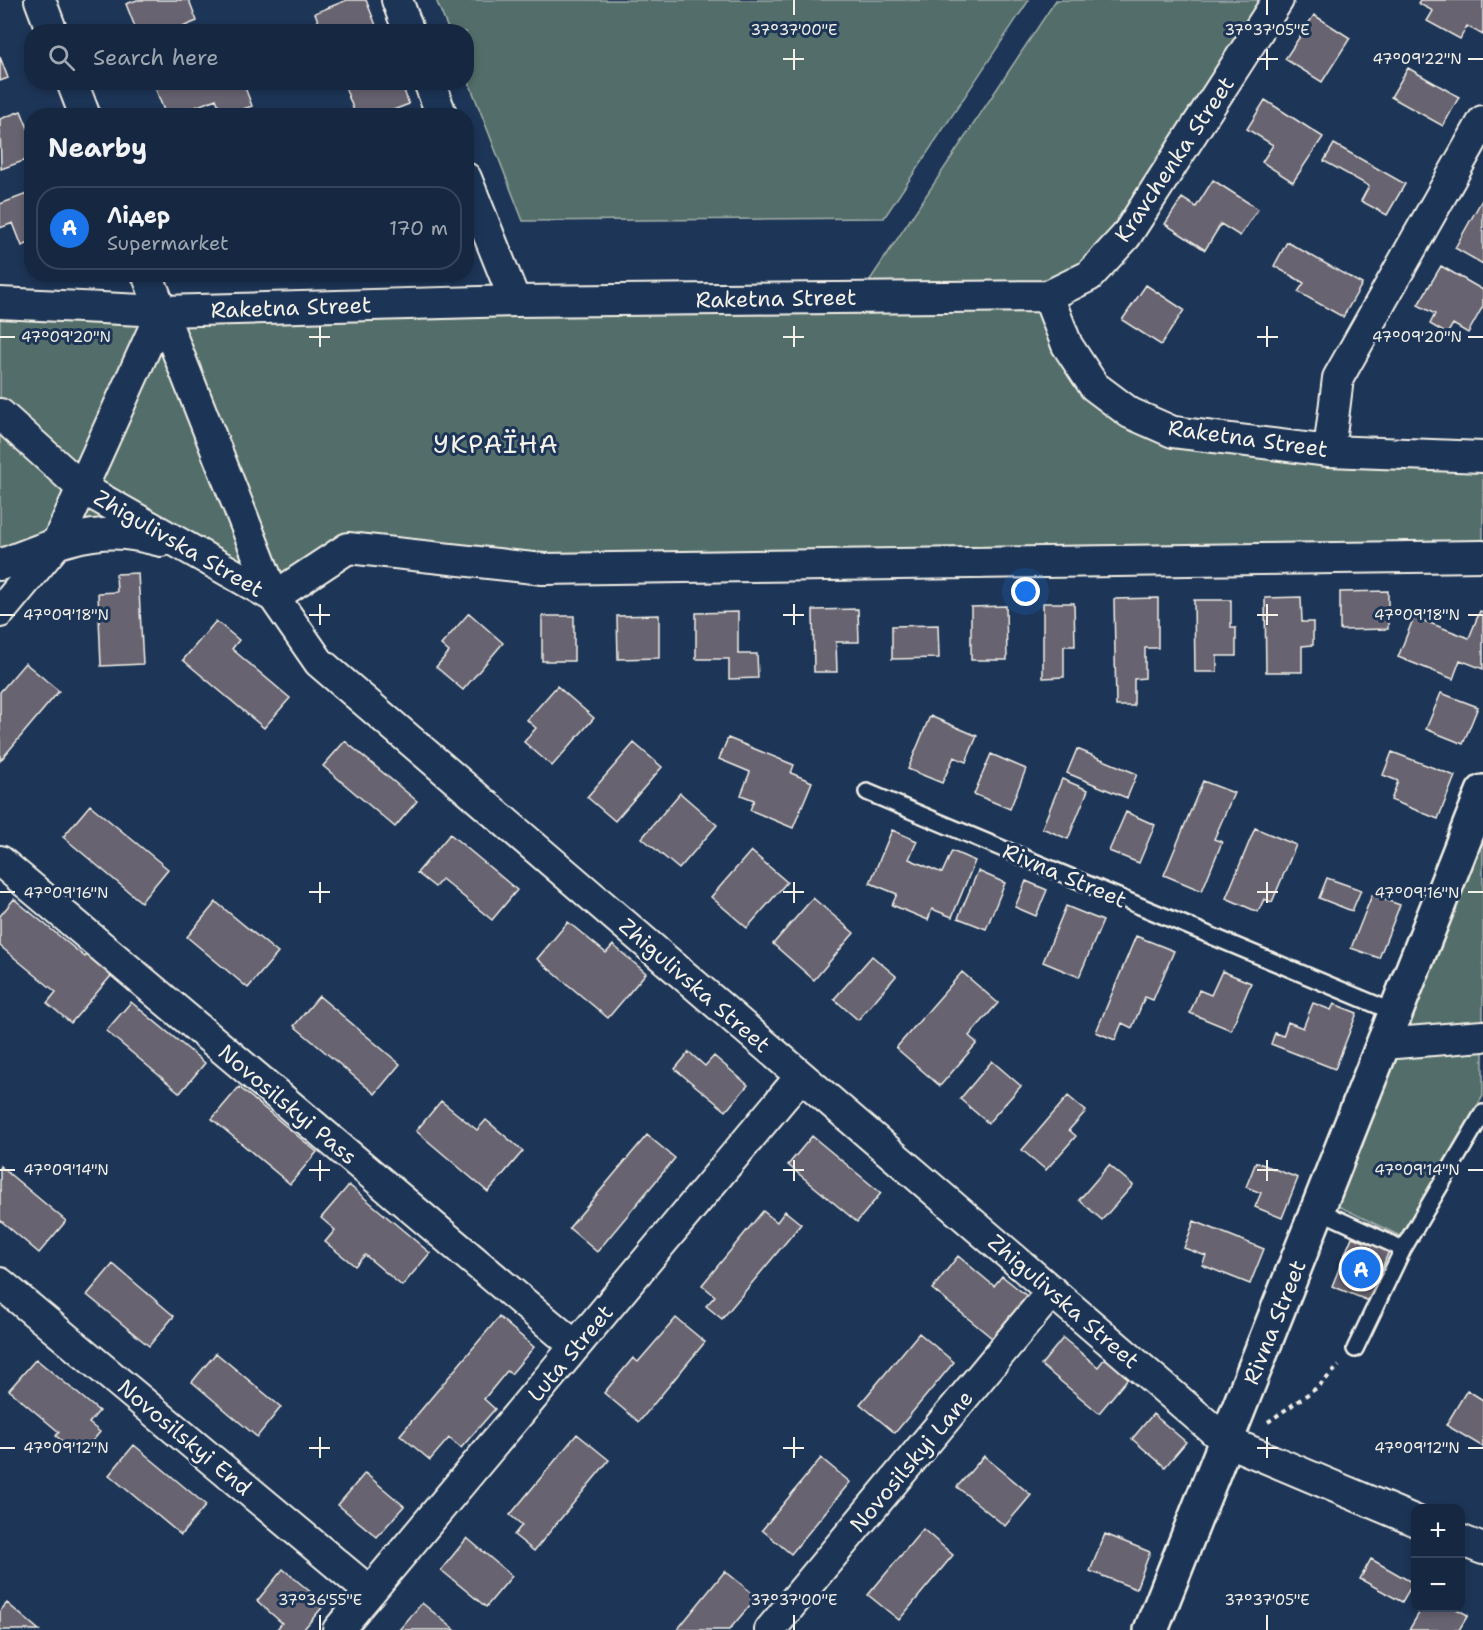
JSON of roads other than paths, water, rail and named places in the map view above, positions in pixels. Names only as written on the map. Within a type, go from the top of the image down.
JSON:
[{"type":"street","points":[[40,0],[49,24]]},
{"type":"street","points":[[397,0],[406,24]]},
{"type":"street","name":"Kravchenka Street","points":[[1048,296],[1089,276],[1126,236],[1278,0]]},
{"type":"street","points":[[75,90],[82,108]]},
{"type":"street","points":[[432,90],[439,108]]},
{"type":"street","points":[[1329,451],[1338,378],[1483,121]]},
{"type":"street","points":[[474,198],[515,301]]},
{"type":"street","points":[[150,282],[274,597],[348,548],[543,569],[1483,556]]},
{"type":"street","name":"Raketna Street","points":[[0,303],[162,311],[515,301],[1048,296],[1066,345],[1094,386],[1130,413],[1173,432],[1329,451],[1483,457]]},
{"type":"street","points":[[0,612],[57,543],[162,311]]},
{"type":"street","name":"Zhigulivska Street","points":[[0,414],[82,488],[274,597],[319,662],[1226,1441],[1411,1519]]},
{"type":"street","points":[[0,565],[57,543],[101,534],[125,534],[179,544]]},
{"type":"street","name":"Rivna Street","points":[[1151,1630],[1483,792]]},
{"type":"street","name":"Novosilskyi Pass","points":[[0,861],[575,1346]]},
{"type":"street","points":[[1383,1044],[1483,1036]]},
{"type":"street","name":"Luta Street","points":[[338,1630],[801,1076]]},
{"type":"street","name":"Novosilskyi End","points":[[0,1283],[370,1592]]},
{"type":"street","name":"Novosilskyi Lane","points":[[770,1630],[1052,1291]]},
{"type":"street","points":[[1465,1542],[1483,1549]]},
{"type":"lane","name":"Rivna Street","points":[[867,792],[1396,1013]]},
{"type":"lane","points":[[1355,1349],[1404,1249],[1483,1113]]},
{"type":"lane","points":[[1318,1210],[1404,1249]]},
{"type":"place","name":"Лідер","points":[[1361,1269]]},
{"type":"district","name":"УКРАЇНА","points":[[496,444]]}]
